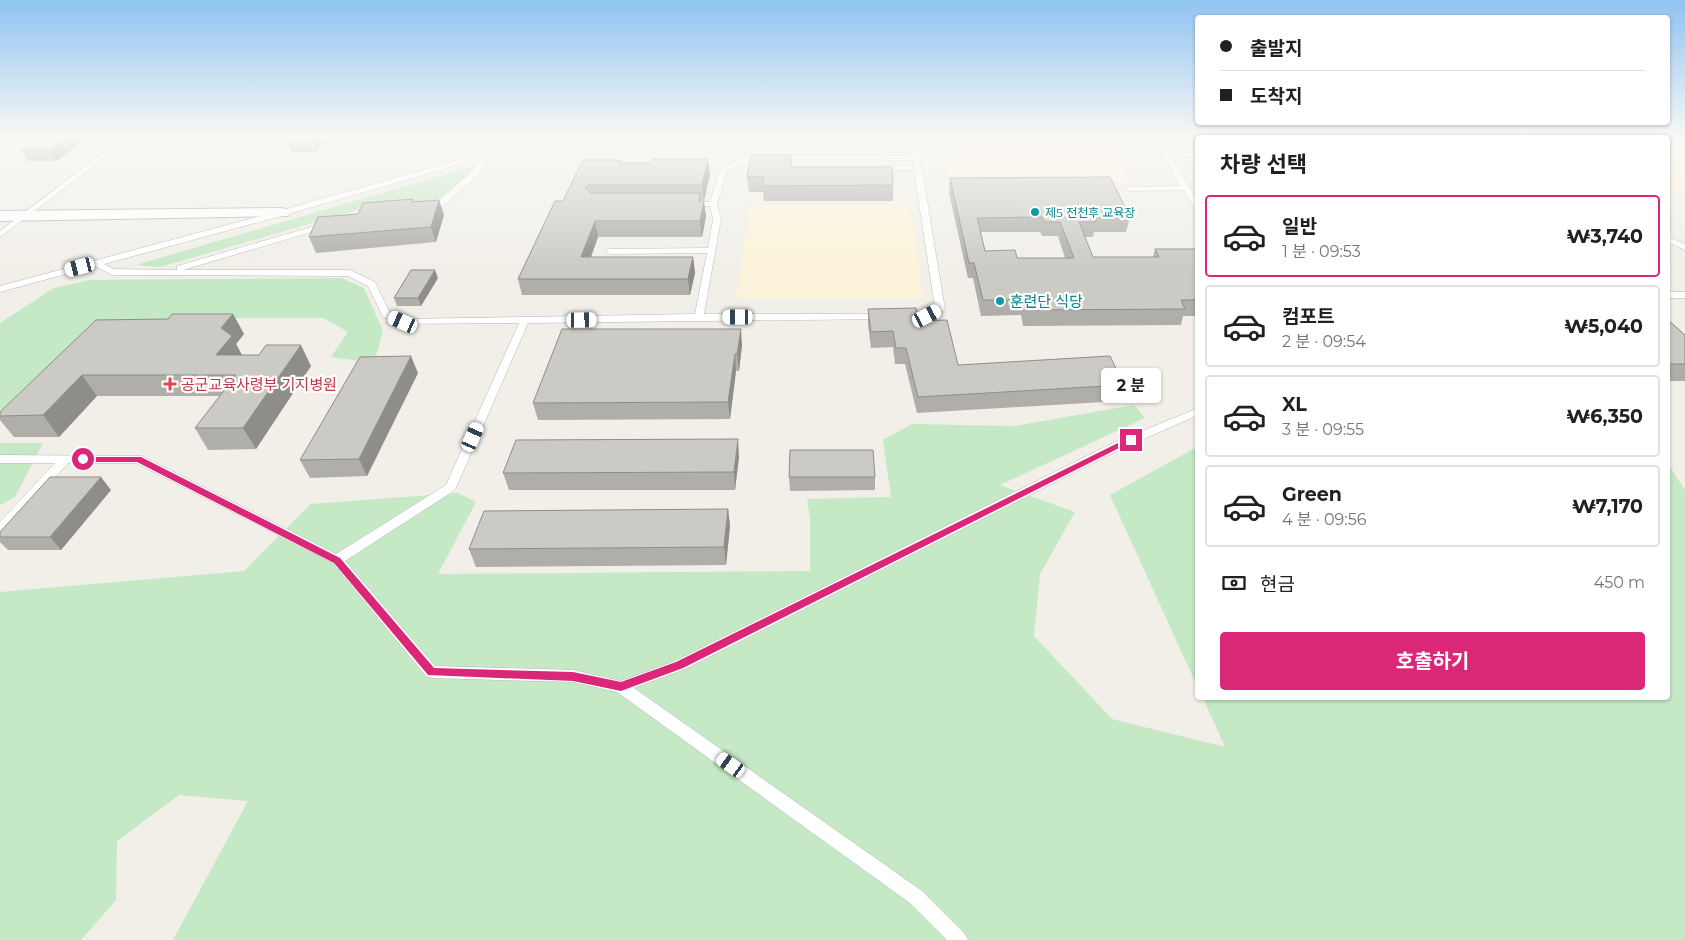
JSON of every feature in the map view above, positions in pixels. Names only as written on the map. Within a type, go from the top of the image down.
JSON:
[{"type":"street","points":[[0,216],[282,213]]},
{"type":"lane","points":[[0,235],[71,181]]},
{"type":"lane","points":[[0,289],[395,181]]},
{"type":"lane","points":[[416,211],[434,209],[467,181]]},
{"type":"lane","points":[[699,317],[717,219],[713,204],[720,181]]},
{"type":"lane","points":[[96,263],[112,272],[350,273],[372,284],[386,315],[403,322],[699,317],[914,318],[927,316],[940,309],[920,181]]},
{"type":"lane","points":[[1182,181],[1195,202]]},
{"type":"lane","points":[[1128,189],[1186,188]]},
{"type":"lane","points":[[684,204],[713,204]]},
{"type":"lane","points":[[166,272],[334,223]]},
{"type":"lane","points":[[1670,238],[1685,242]]},
{"type":"lane","points":[[1670,239],[1685,247]]},
{"type":"lane","points":[[610,250],[712,250]]},
{"type":"lane","points":[[1670,295],[1685,295]]},
{"type":"lane","points":[[337,560],[451,486],[524,321]]},
{"type":"lane","points":[[621,687],[680,665],[1115,447],[1195,412]]},
{"type":"lane","points":[[0,459],[138,459],[337,560],[431,672],[573,676],[621,687],[916,897],[960,940]]},
{"type":"lane","points":[[0,530],[65,460]]},
{"type":"green space","points":[[423,181],[462,181],[433,203],[361,209],[160,267],[136,265]]},
{"type":"green space","points":[[341,278],[364,288],[383,331],[374,363],[331,357],[348,332],[323,318],[229,318],[80,336],[0,420],[0,323],[54,288],[89,280]]},
{"type":"green space","points":[[1134,405],[1145,418],[1000,485],[1075,512],[1040,574],[1034,636],[1112,719],[1225,747],[1204,700],[1670,700],[1670,467],[1685,490],[1685,940],[173,940],[248,801],[179,795],[117,841],[116,900],[81,940],[0,940],[0,592],[244,571],[311,504],[458,493],[476,502],[438,574],[810,571],[810,518],[807,499],[891,497],[883,440],[912,424],[1014,426]]},
{"type":"green space","points":[[0,443],[43,443],[15,497],[0,505]]},
{"type":"green space","points":[[1195,448],[1195,682],[1110,495]]},
{"type":"sand","points":[[952,181],[1130,182],[952,183]]},
{"type":"sand","points":[[1670,181],[1685,181],[1685,194],[1670,192]]},
{"type":"sand","points":[[749,205],[910,205],[923,298],[737,298]]},
{"type":"building","points":[[573,181],[703,181],[702,185],[588,185],[585,188],[591,193],[700,193],[699,201],[704,201],[700,221],[595,221],[581,257],[693,257],[688,279],[518,279],[555,201],[563,201]]},
{"type":"building","points":[[764,181],[893,181],[893,185],[763,186]]},
{"type":"building","points":[[951,181],[1112,181],[1130,217],[1094,217],[1096,222],[1079,222],[1093,257],[1159,257],[1155,249],[1195,249],[1195,300],[1181,300],[1185,309],[1026,310],[1023,300],[983,300],[974,263],[969,263]],"holes":[[[1042,217],[1044,222],[1060,222],[1074,258],[1017,258],[1015,250],[985,251],[977,218]]]},
{"type":"building","points":[[413,199],[412,202],[439,200],[431,227],[309,237],[318,217],[358,214],[363,203]]},
{"type":"building","points":[[411,270],[435,270],[418,298],[394,298]]},
{"type":"building","points":[[916,308],[919,321],[947,320],[958,365],[1110,356],[1124,385],[918,397],[906,348],[896,348],[893,331],[871,332],[868,309]]},
{"type":"building","points":[[172,314],[233,314],[221,328],[232,336],[216,355],[259,355],[266,345],[301,345],[243,428],[195,428],[236,375],[82,375],[43,415],[0,416],[0,412],[96,320],[168,319]]},
{"type":"building","points":[[1670,322],[1685,335],[1685,364],[1670,364]]},
{"type":"building","points":[[562,329],[741,329],[737,354],[735,354],[728,402],[533,403]]},
{"type":"building","points":[[411,356],[359,459],[300,460],[360,357]]},
{"type":"building","points":[[738,439],[734,472],[503,473],[516,440]]},
{"type":"building","points":[[790,450],[873,450],[875,477],[789,477]]},
{"type":"building","points":[[50,477],[101,477],[50,537],[0,537],[0,532]]},
{"type":"building","points":[[728,509],[724,547],[469,549],[484,511]]},
{"type":"place","name":"제5 전천후 교육장","points":[[1035,212]]},
{"type":"place","name":"훈련단 식당","points":[[1000,301]]},
{"type":"place","name":"공군교육사령부 기지병원","points":[[170,384]]},
{"type":"route","points":[[83,459],[138,459],[337,560],[431,672],[573,676],[621,687],[680,665],[1131,440]]}]
